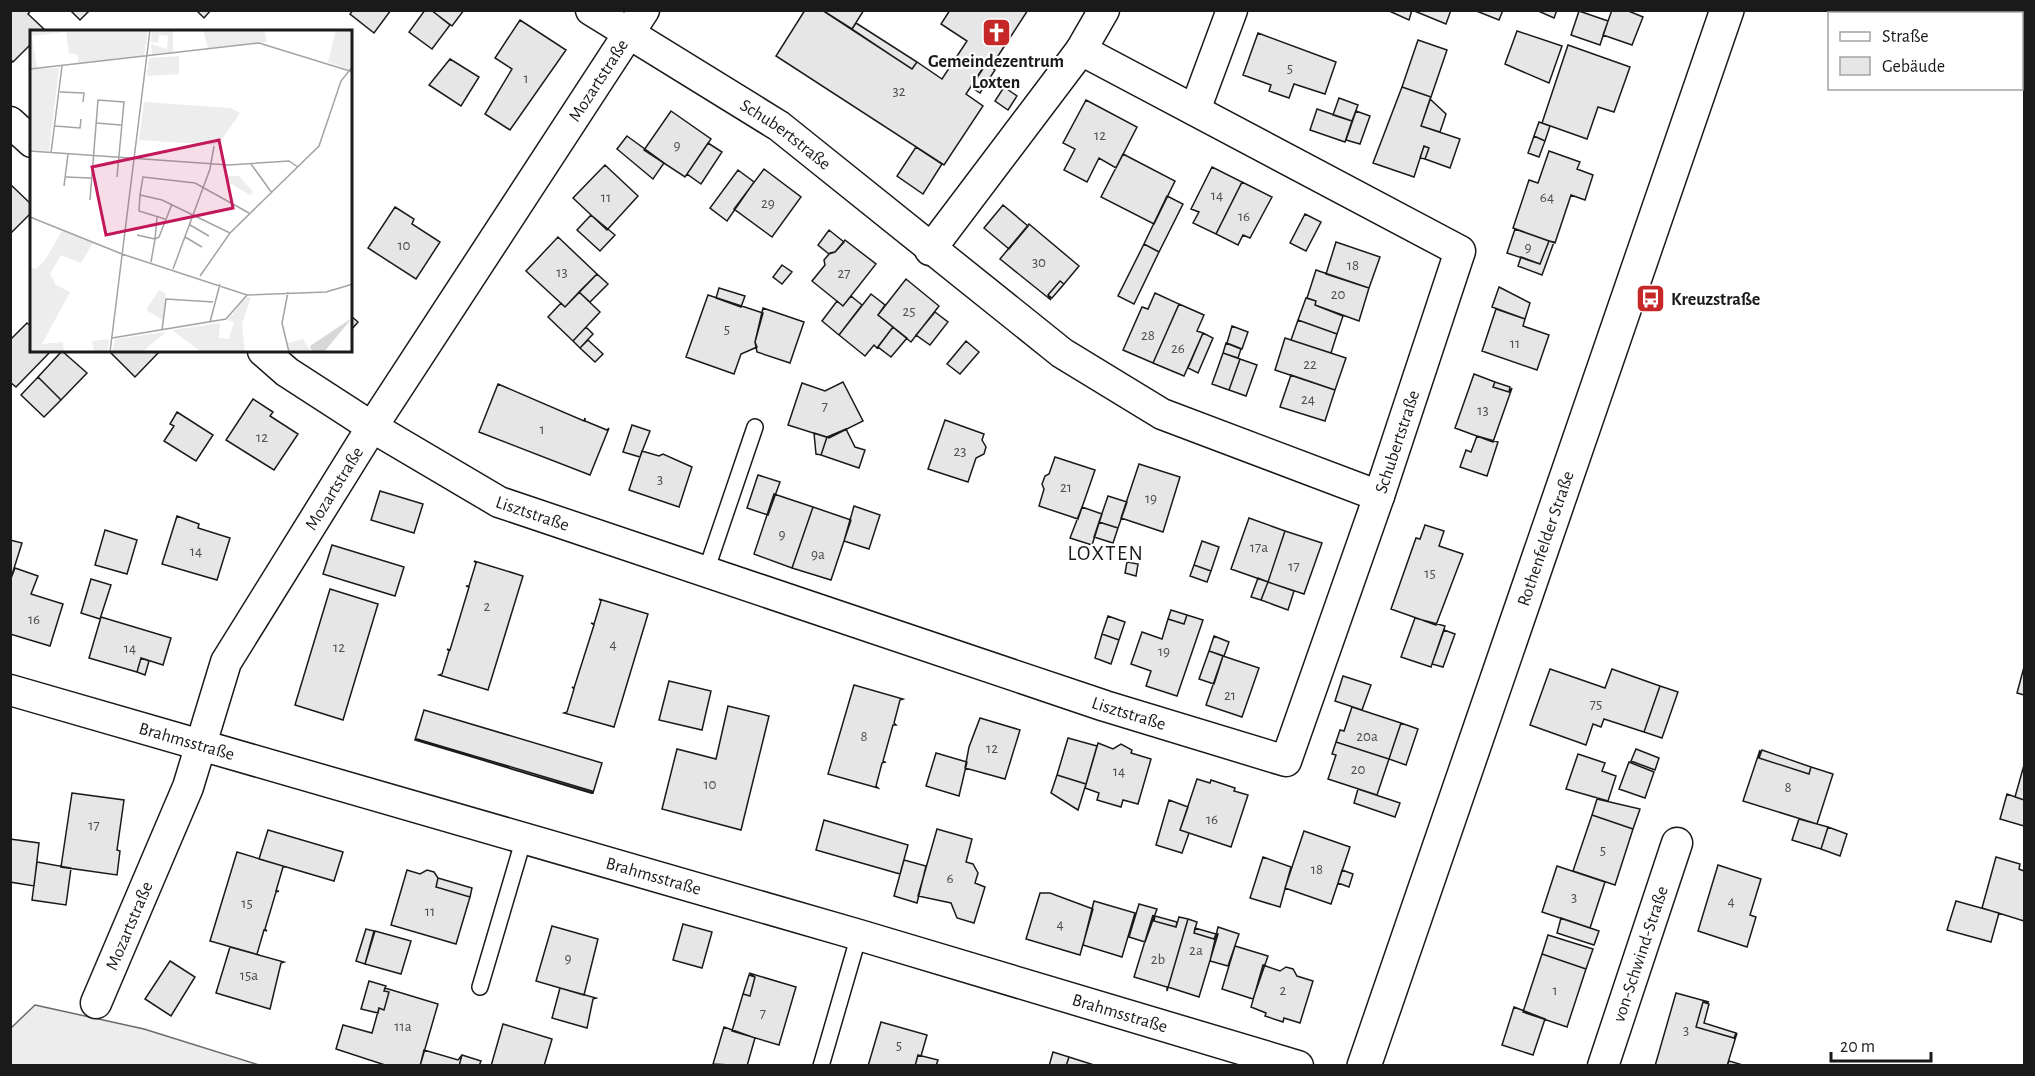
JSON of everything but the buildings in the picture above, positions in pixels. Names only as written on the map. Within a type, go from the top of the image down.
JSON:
[{"type":"street","name":"Schubertstraße","points":[[591,10],[628,35],[779,126],[930,250],[1062,353],[1162,414],[1379,496],[1460,251],[1081,50]]},
{"type":"street","name":"Mozartstraße","points":[[96,1003],[188,787],[199,744],[226,662],[372,427],[644,10]]},
{"type":"street","points":[[930,250],[1081,50],[1104,10]]},
{"type":"street","points":[[1196,110],[1233,10]]},
{"type":"street","name":"Rothenfelder Straße","points":[[1364,1065],[1727,10]]},
{"type":"street","points":[[10,122],[30,140]]},
{"type":"street","name":"Lisztstraße","points":[[265,352],[287,372],[372,427],[499,502],[1105,706],[1286,761],[1379,496]]},
{"type":"street","name":"Brahmsstraße","points":[[10,690],[859,935],[1298,1065]]},
{"type":"street","name":"von-Schwind-Straße","points":[[1603,1065],[1677,843]]},
{"type":"lane","points":[[706,572],[755,427]]},
{"type":"lane","points":[[480,987],[524,838]]},
{"type":"lane","points":[[821,1065],[859,935]]},
{"type":"shaded area","points":[[35,1005],[144,1029],[259,1065],[11,1065],[11,1028]]},
{"type":"place","name":"Gemeindezentrum Loxten","points":[[996,32]]},
{"type":"place","name":"Kreuzstraße","points":[[1650,299]]},
{"type":"district","name":"LOXTEN","points":[[1106,553]]}]
